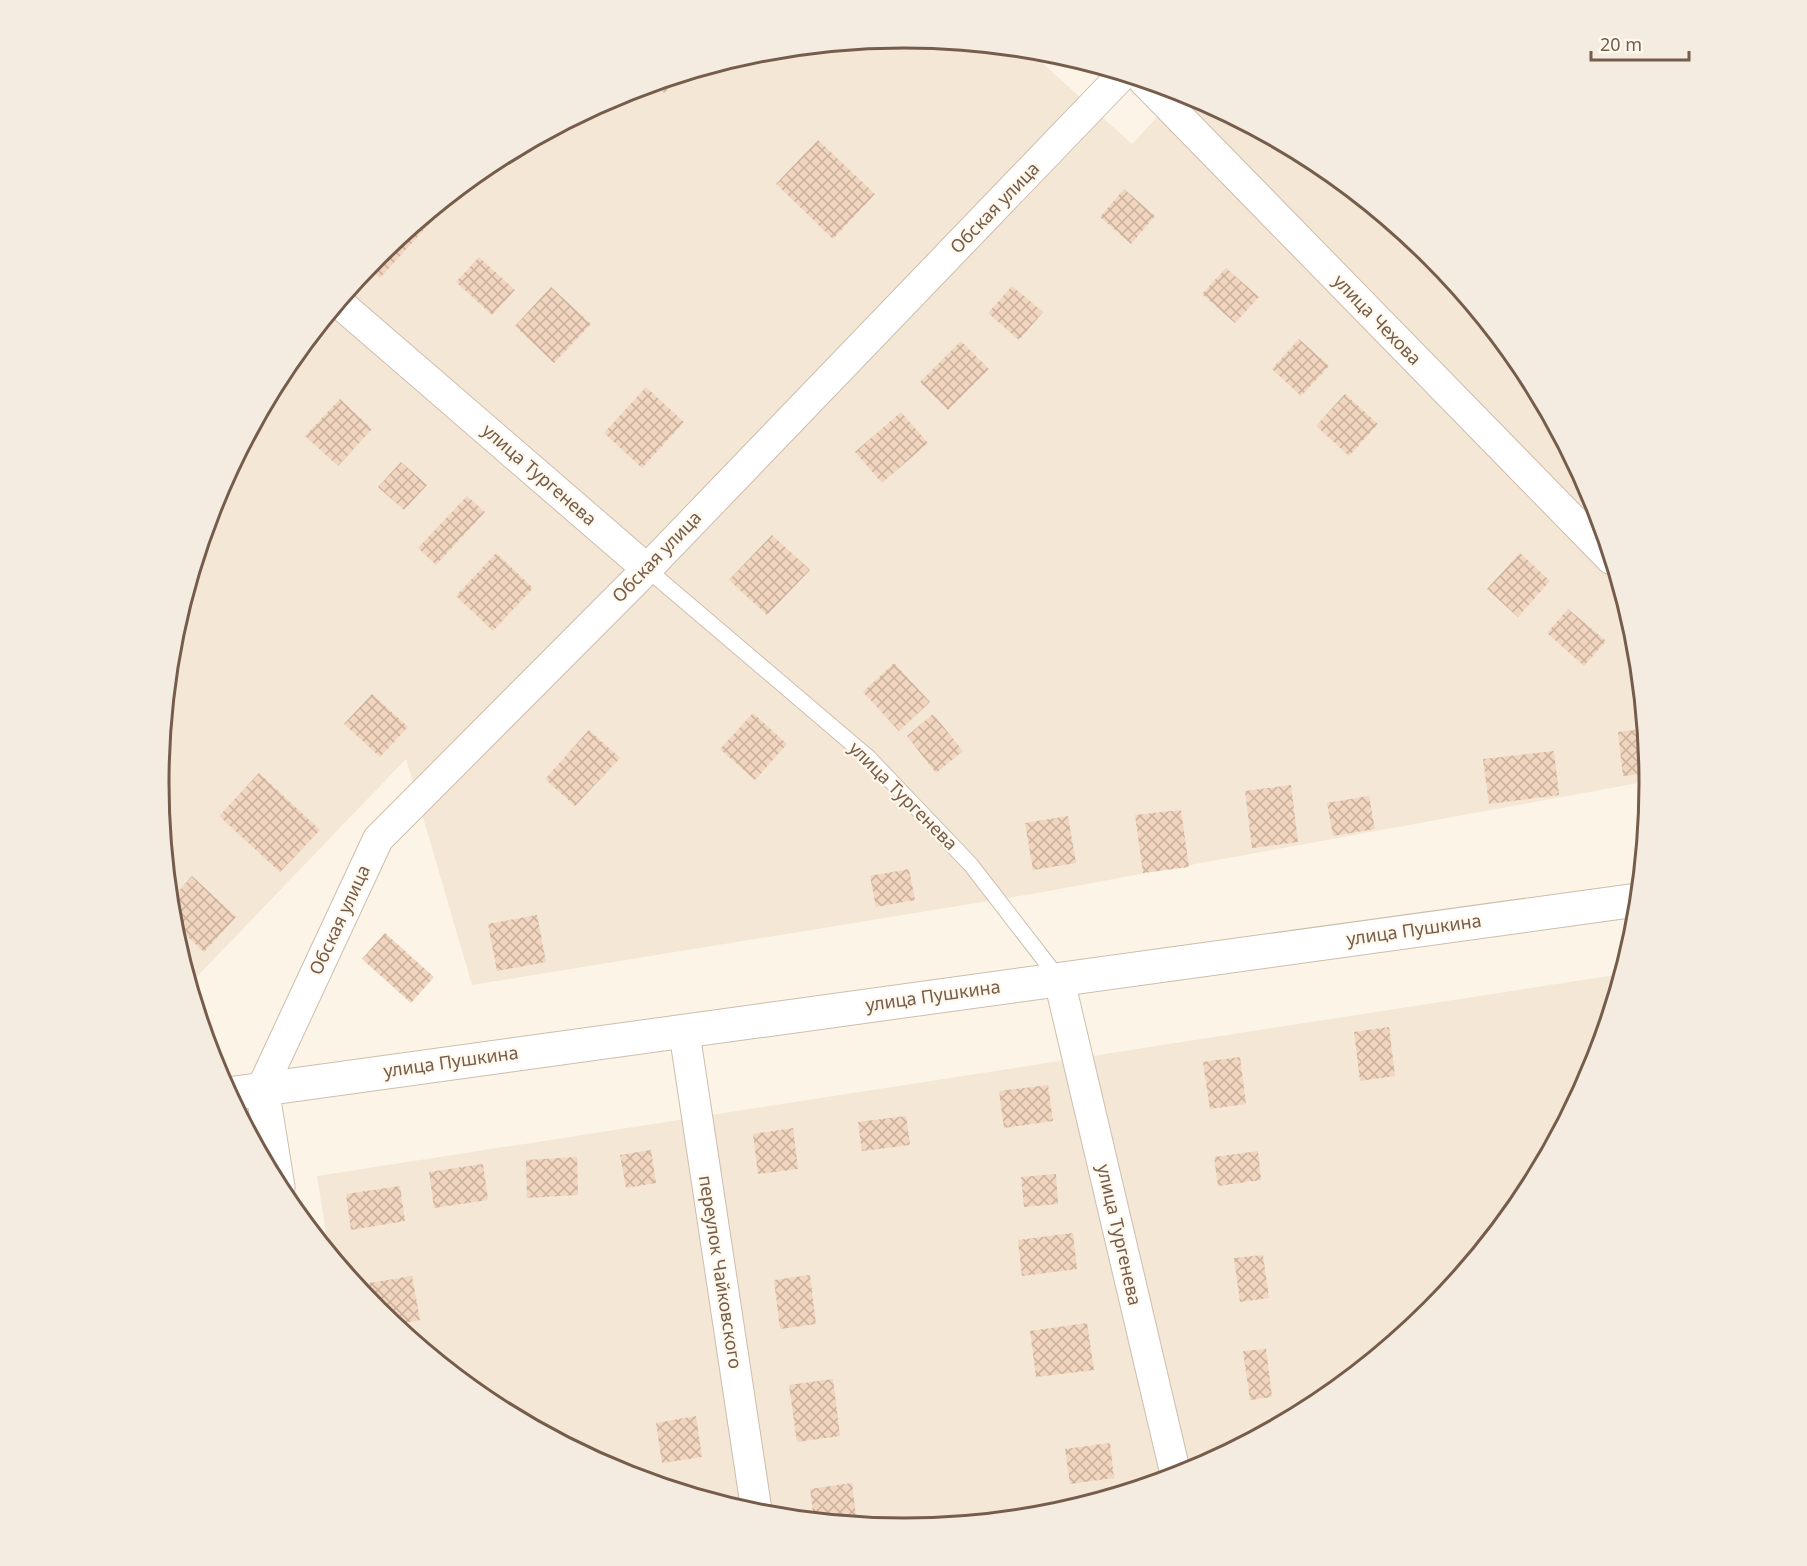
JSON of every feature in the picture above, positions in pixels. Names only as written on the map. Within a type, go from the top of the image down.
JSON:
[{"type":"street","name":"Обская улица","points":[[262,1088],[378,840],[647,568],[1117,80]]},
{"type":"street","name":"улица Чехова","points":[[1156,93],[1599,547]]},
{"type":"street","name":"улица Тургенева","points":[[344,307],[647,568]]},
{"type":"street","name":"улица Пушкина","points":[[237,1092],[1628,901]]},
{"type":"street","name":"улица Тургенева","points":[[1059,979],[1174,1466]]},
{"type":"street","name":"переулок Чайковского","points":[[684,1030],[755,1503]]},
{"type":"street","points":[[262,1088],[274,1161]]},
{"type":"lane","name":"улица Тургенева","points":[[647,568],[869,758],[971,864],[1059,979]]},
{"type":"shaded area","points":[[904,48],[999,54],[1040,61],[1132,144],[1173,99],[1185,104],[1271,146],[1312,172],[1388,230],[1423,263],[1456,298],[1515,375],[1563,458],[1583,502],[1613,593],[1624,640],[1632,687],[1639,783],[1032,894],[472,985],[406,759],[196,978],[183,926],[170,831],[170,735],[175,687],[194,593],[224,502],[267,415],[292,375],[351,298],[419,230],[495,172],[536,146],[622,104],[713,73],[808,54]]},
{"type":"shaded area","points":[[1612,975],[1583,1064],[1563,1108],[1515,1191],[1456,1268],[1388,1336],[1312,1394],[1271,1420],[1185,1462],[1094,1493],[999,1512],[904,1518],[808,1512],[713,1493],[667,1479],[578,1442],[536,1420],[495,1394],[419,1336],[384,1303],[327,1238],[317,1176]]},
{"type":"building","points":[[671,86],[664,93],[660,89]]},
{"type":"building","points":[[818,140],[875,194],[833,239],[776,184]]},
{"type":"building","points":[[1124,189],[1155,216],[1131,244],[1100,217]]},
{"type":"building","points":[[431,222],[380,278],[374,273],[419,230]]},
{"type":"building","points":[[479,257],[515,290],[492,315],[456,282]]},
{"type":"building","points":[[1226,268],[1259,297],[1235,323],[1202,294]]},
{"type":"building","points":[[1012,286],[1043,312],[1019,340],[988,313]]},
{"type":"building","points":[[551,287],[591,324],[554,363],[515,326]]},
{"type":"building","points":[[1299,339],[1329,366],[1301,396],[1272,369]]},
{"type":"building","points":[[961,341],[989,369],[948,410],[920,382]]},
{"type":"building","points":[[646,387],[684,422],[642,468],[604,433]]},
{"type":"building","points":[[1345,394],[1378,424],[1349,456],[1316,426]]},
{"type":"building","points":[[340,399],[372,429],[338,466],[305,436]]},
{"type":"building","points":[[901,412],[928,443],[882,483],[855,452]]},
{"type":"building","points":[[401,462],[427,485],[404,510],[378,487]]},
{"type":"building","points":[[467,496],[485,512],[436,565],[418,548]]},
{"type":"building","points":[[772,535],[810,570],[767,615],[729,580]]},
{"type":"building","points":[[496,553],[533,588],[493,631],[456,596]]},
{"type":"building","points":[[1520,553],[1550,581],[1518,617],[1487,589]]},
{"type":"building","points":[[1568,609],[1606,641],[1584,666],[1547,633]]},
{"type":"building","points":[[894,663],[930,702],[899,731],[863,692]]},
{"type":"building","points":[[372,694],[408,727],[380,757],[344,724]]},
{"type":"building","points":[[753,713],[787,744],[755,780],[720,749]]},
{"type":"building","points":[[933,714],[963,751],[936,773],[907,736]]},
{"type":"building","points":[[589,730],[620,758],[575,806],[545,779]]},
{"type":"building","points":[[1636,730],[1639,774],[1623,776],[1618,732]]},
{"type":"building","points":[[1554,751],[1559,795],[1489,804],[1483,759]]},
{"type":"building","points":[[259,773],[320,830],[280,872],[219,816]]},
{"type":"building","points":[[1291,785],[1298,842],[1252,848],[1245,791]]},
{"type":"building","points":[[1369,796],[1375,829],[1333,836],[1327,803]]},
{"type":"building","points":[[1181,810],[1189,867],[1143,873],[1135,815]]},
{"type":"building","points":[[1068,816],[1076,863],[1033,870],[1025,823]]},
{"type":"building","points":[[909,869],[915,900],[876,907],[870,876]]},
{"type":"building","points":[[192,876],[236,917],[204,952],[185,934],[177,893]]},
{"type":"building","points":[[537,915],[546,962],[497,971],[488,924]]},
{"type":"building","points":[[385,933],[434,977],[411,1003],[362,959]]},
{"type":"building","points":[[1389,1027],[1395,1076],[1360,1081],[1354,1032]]},
{"type":"building","points":[[1240,1057],[1246,1104],[1210,1109],[1203,1062]]},
{"type":"building","points":[[1048,1085],[1053,1121],[1004,1128],[999,1091]]},
{"type":"building","points":[[906,1116],[910,1145],[862,1151],[858,1122]]},
{"type":"building","points":[[793,1128],[798,1169],[758,1174],[753,1134]]},
{"type":"building","points":[[651,1150],[656,1183],[626,1188],[620,1155]]},
{"type":"building","points":[[1258,1151],[1261,1180],[1218,1186],[1214,1157]]},
{"type":"building","points":[[577,1157],[578,1195],[527,1198],[526,1160]]},
{"type":"building","points":[[483,1164],[488,1200],[434,1208],[429,1172]]},
{"type":"building","points":[[1056,1174],[1058,1204],[1024,1207],[1021,1177]]},
{"type":"building","points":[[400,1186],[405,1221],[351,1230],[346,1194]]},
{"type":"building","points":[[1073,1233],[1077,1269],[1022,1276],[1018,1240]]},
{"type":"building","points":[[1263,1255],[1269,1298],[1240,1302],[1234,1258]]},
{"type":"building","points":[[810,1275],[816,1324],[780,1329],[774,1280]]},
{"type":"building","points":[[412,1276],[420,1320],[405,1323],[370,1288],[369,1283]]},
{"type":"building","points":[[1087,1323],[1094,1370],[1036,1377],[1030,1331]]},
{"type":"building","points":[[1266,1349],[1272,1397],[1250,1400],[1243,1351]]},
{"type":"building","points":[[833,1379],[840,1436],[797,1442],[789,1385]]},
{"type":"building","points":[[696,1416],[702,1457],[662,1463],[656,1423]]},
{"type":"building","points":[[1110,1443],[1114,1478],[1070,1484],[1065,1449]]},
{"type":"building","points":[[852,1483],[856,1516],[813,1512],[810,1489]]}]
